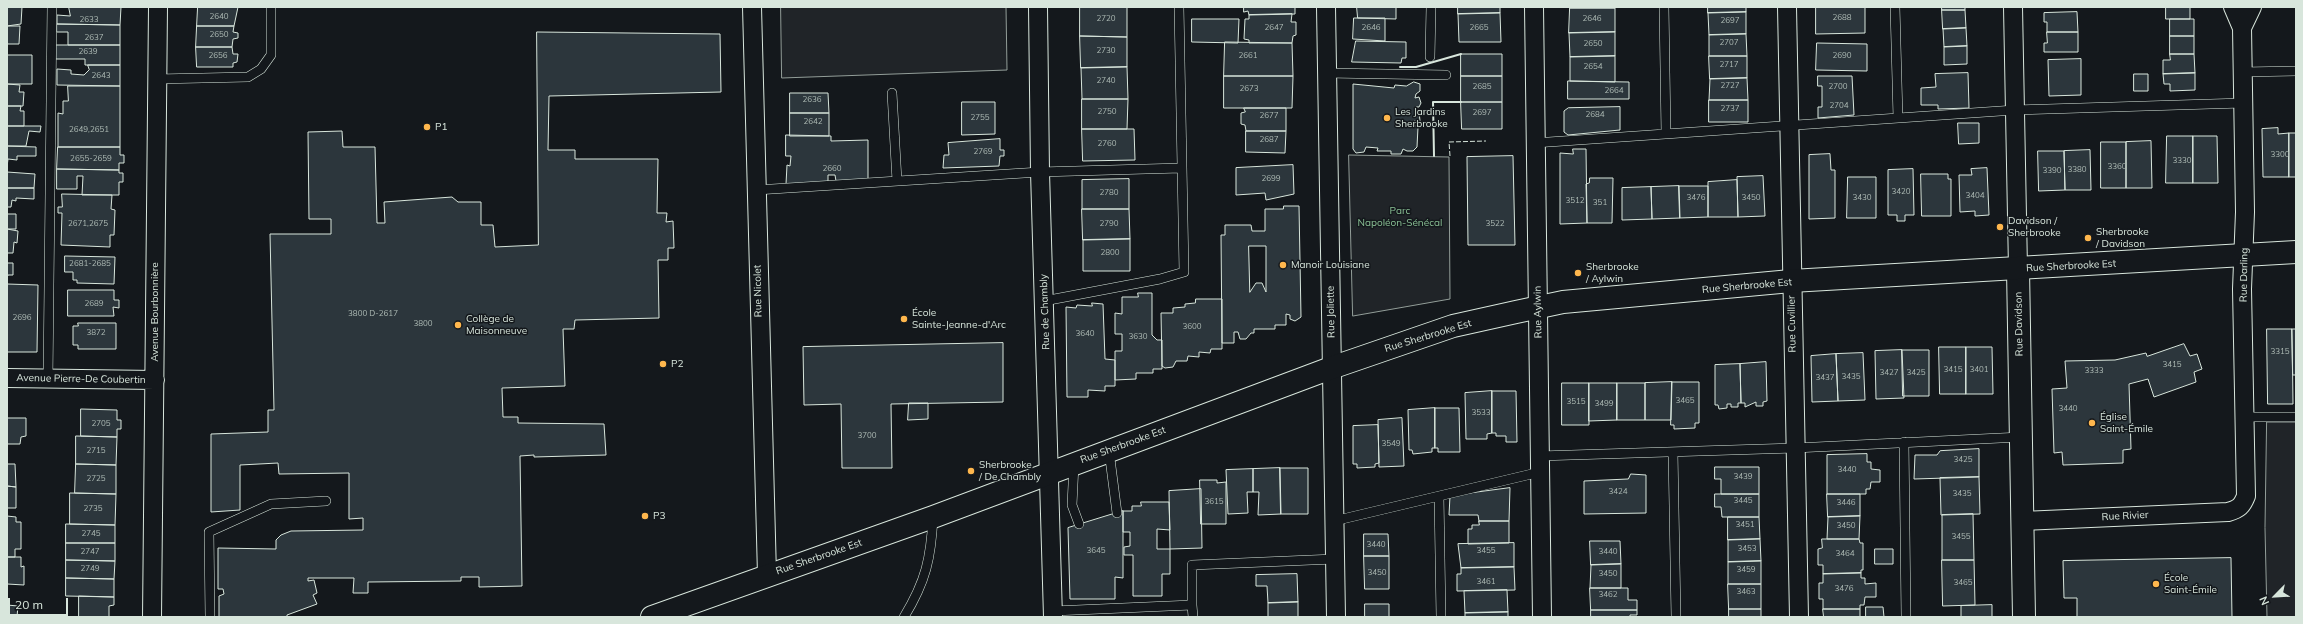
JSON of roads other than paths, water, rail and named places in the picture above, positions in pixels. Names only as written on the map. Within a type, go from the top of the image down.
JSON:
[{"type":"main road","name":"Rue Sherbrooke Est","points":[[652,617],[933,517],[1049,472],[1331,368],[1453,326],[1563,302],[1791,281],[2296,252]]},
{"type":"main road","name":"Rue Davidson","points":[[2018,269],[2024,617]]},
{"type":"street","name":"Avenue Bourbonnière","points":[[152,617],[158,7]]},
{"type":"street","name":"Rue Nicolet","points":[[752,7],[767,575]]},
{"type":"street","name":"Rue de Chambly","points":[[1038,7],[1040,172],[1053,614]]},
{"type":"street","name":"Rue Joliette","points":[[1326,7],[1336,617]]},
{"type":"street","name":"Rue Aylwin","points":[[1534,7],[1532,143],[1538,308],[1542,617]]},
{"type":"street","name":"Rue Cuvillier","points":[[1787,7],[1791,281],[1799,617]]},
{"type":"street","name":"Rue Davidson","points":[[2013,7],[2018,269]]},
{"type":"street","name":"Rue Darling","points":[[2228,512],[2237,510],[2242,506],[2246,496],[2242,288],[2244,256],[2242,28],[2233,7]]},
{"type":"street","name":"Rue Darling","points":[[2242,28],[2252,7]]},
{"type":"street","name":"Avenue Pierre-De Coubertin","points":[[7,378],[155,380]]},
{"type":"street","name":"Rue Rivier","points":[[2022,521],[2228,512]]},
{"type":"lane","points":[[48,379],[52,7]]},
{"type":"lane","points":[[157,79],[248,77],[261,69],[271,55],[271,7]]},
{"type":"lane","points":[[1044,301],[1160,279],[1184,272],[1179,7]]},
{"type":"lane","points":[[1430,57],[1431,7]]},
{"type":"lane","points":[[1664,7],[1666,132]]},
{"type":"lane","points":[[1895,7],[1898,118]]},
{"type":"lane","points":[[2242,72],[2296,71]]},
{"type":"lane","points":[[1327,73],[1446,75]]},
{"type":"lane","points":[[892,93],[896,181]]},
{"type":"lane","points":[[1532,143],[1666,132],[2015,110],[2243,103]]},
{"type":"lane","points":[[756,190],[1040,172],[1181,168]]},
{"type":"lane","points":[[2245,417],[2296,417]]},
{"type":"lane","points":[[1334,521],[1439,496],[1540,464],[1673,452],[1795,448],[2021,437]]},
{"type":"lane","points":[[1904,442],[1906,617]]},
{"type":"lane","points":[[1109,450],[1117,513]]},
{"type":"lane","points":[[1673,452],[1676,617]]},
{"type":"lane","points":[[1074,463],[1072,505],[1080,524]]},
{"type":"lane","points":[[1439,496],[1440,617]]},
{"type":"lane","points":[[210,617],[209,532],[271,504],[326,501]]},
{"type":"lane","points":[[904,617],[918,594],[931,556],[933,517]]},
{"type":"lane","points":[[1192,617],[1192,565],[1335,560]]},
{"type":"lane","points":[[1053,614],[1192,605]]},
{"type":"place","name":"Les Jardins Sherbrooke","points":[[1387,118]]},
{"type":"place","name":"P1","points":[[427,127]]},
{"type":"place","name":"Davidson / Sherbrooke","points":[[2000,227]]},
{"type":"place","name":"Sherbrooke / Davidson","points":[[2088,238]]},
{"type":"place","name":"Manoir Louisiane","points":[[1283,265]]},
{"type":"place","name":"Sherbrooke / Aylwin","points":[[1578,273]]},
{"type":"place","name":"École Sainte-Jeanne-d'Arc","points":[[904,319]]},
{"type":"place","name":"Collège de Maisonneuve","points":[[458,325]]},
{"type":"place","name":"P2","points":[[663,364]]},
{"type":"place","name":"Église Saint-Émile","points":[[2092,423]]},
{"type":"place","name":"Sherbrooke / De Chambly","points":[[971,471]]},
{"type":"place","name":"P3","points":[[645,516]]},
{"type":"place","name":"École Saint-Émile","points":[[2156,584]]},
{"type":"park label","name":"Parc Napoléon-Sénécal","points":[[1400,216]]}]
